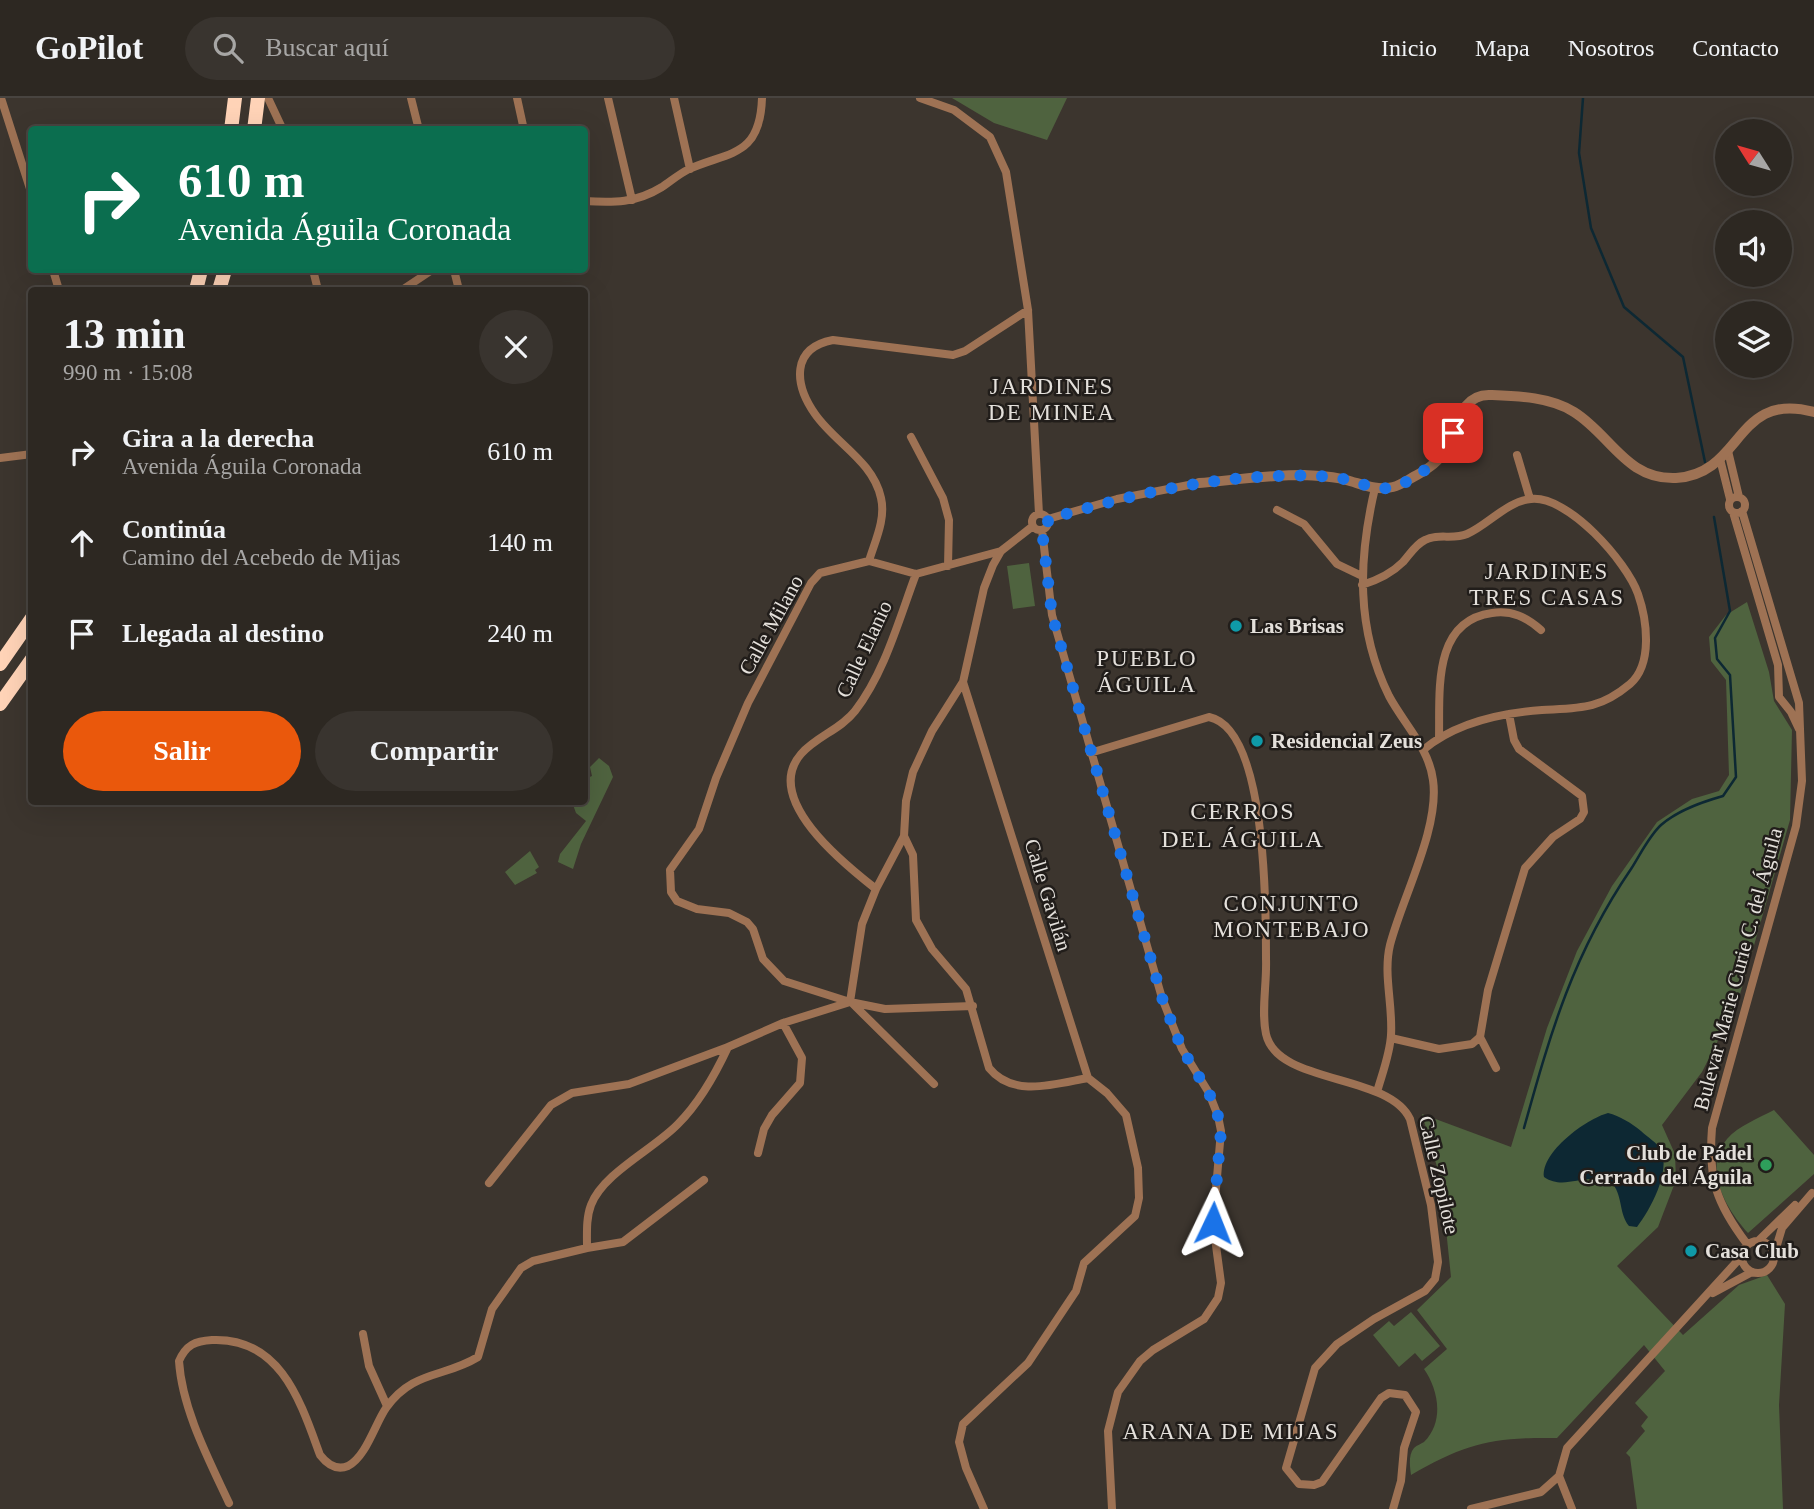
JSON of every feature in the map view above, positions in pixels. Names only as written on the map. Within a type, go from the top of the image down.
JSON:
[{"type":"highway","points":[[232,126],[235,98]]},
{"type":"highway","points":[[254,126],[258,98]]},
{"type":"highway","points":[[0,664],[28,624]]},
{"type":"highway","points":[[0,705],[28,665]]},
{"type":"street","points":[[1,98],[28,182]]},
{"type":"street","points":[[268,98],[281,126]]},
{"type":"street","points":[[411,98],[417,126]]},
{"type":"street","points":[[517,98],[523,126]]},
{"type":"street","points":[[608,98],[632,200]]},
{"type":"street","points":[[674,98],[690,169]]},
{"type":"street","points":[[588,201],[632,200],[646,196],[690,169],[738,152],[759,121],[762,98]]},
{"type":"street","points":[[920,98],[954,110],[990,137],[999,153],[1012,206],[1014,236],[1028,310],[1039,514]]},
{"type":"street","points":[[406,287],[428,273]]},
{"type":"street","points":[[869,561],[882,512],[881,497],[863,465],[813,412],[802,386],[800,372],[807,350],[818,343],[834,340],[953,355],[965,351],[1028,310]]},
{"type":"street","points":[[1039,514],[1048,519],[1117,499],[1199,483],[1306,475],[1344,479],[1375,488],[1394,487],[1422,472],[1441,456],[1462,410],[1473,399],[1487,394],[1543,400],[1572,410],[1593,426],[1628,464],[1650,475],[1677,478],[1691,475],[1724,455],[1748,426],[1769,410],[1797,408],[1814,412]]},
{"type":"street","points":[[911,437],[943,498],[949,520],[948,566]]},
{"type":"street","points":[[0,458],[28,454]]},
{"type":"street","points":[[1517,455],[1530,499]]},
{"type":"street","points":[[1724,455],[1735,498],[1745,503],[1738,512],[1728,506],[1735,498]]},
{"type":"street","points":[[1375,488],[1362,580],[1363,613],[1377,667],[1390,696],[1423,750],[1434,781],[1433,800],[1415,873],[1389,948],[1391,1038],[1377,1092]]},
{"type":"street","points":[[1277,510],[1304,524],[1337,564],[1362,580],[1392,572],[1423,540],[1466,535],[1518,502],[1540,499],[1567,511],[1604,543],[1637,591],[1644,618],[1643,666],[1633,681],[1613,698],[1579,710],[1509,714],[1485,719],[1439,737],[1423,750]]},
{"type":"street","name":"Bulevar Marie Curie C. del Águila","points":[[1738,512],[1795,691],[1801,735],[1802,781],[1796,826],[1713,1128],[1709,1161],[1715,1193],[1747,1244]]},
{"type":"street","name":"Bulevar Marie Curie C. del Águila","points":[[1738,512],[1778,665],[1779,691],[1801,735]]},
{"type":"street","points":[[1033,526],[1033,518],[1039,514]]},
{"type":"street","points":[[1042,530],[1048,525],[1048,519]]},
{"type":"street","points":[[1033,526],[1042,530]]},
{"type":"street","points":[[850,1002],[862,924],[876,888],[904,836],[906,802],[913,772],[932,731],[963,682],[984,588],[1001,551],[1033,526]]},
{"type":"street","points":[[1042,530],[1052,615],[1168,1017],[1182,1049],[1209,1093],[1221,1131],[1213,1209],[1221,1271],[1218,1298],[1204,1319],[1140,1361],[1118,1392],[1108,1431],[1112,1509]]},
{"type":"street","name":"Calle Elanio","points":[[869,561],[916,574],[1001,551]]},
{"type":"street","name":"Calle Milano","points":[[850,1002],[784,981],[763,960],[753,929],[747,922],[729,913],[696,909],[677,901],[668,881],[670,870],[699,829],[716,778],[748,703],[811,583],[820,573],[869,561]]},
{"type":"street","name":"Calle Elanio","points":[[876,888],[840,861],[823,843],[801,813],[790,782],[792,769],[800,755],[814,742],[839,728],[866,693],[894,633],[916,574]]},
{"type":"street","points":[[1439,737],[1441,676],[1450,637],[1471,620],[1504,612],[1530,620],[1541,630]]},
{"type":"street","name":"Calle Gavilán","points":[[963,682],[1088,1078]]},
{"type":"street","points":[[1779,691],[1787,686],[1795,691],[1791,702],[1782,701]]},
{"type":"street","points":[[1391,1038],[1439,1049],[1472,1044],[1480,1037],[1489,990],[1525,869],[1536,853],[1580,819],[1584,812],[1582,796],[1519,749],[1514,740],[1509,714]]},
{"type":"street","name":"Calle Zopilote","points":[[1090,753],[1209,717],[1225,725],[1242,752],[1253,782],[1262,845],[1266,1035],[1276,1052],[1315,1073],[1377,1092],[1399,1102],[1410,1119],[1432,1205],[1437,1270],[1425,1292],[1374,1319],[1336,1344],[1315,1368],[1286,1468],[1299,1484],[1314,1485],[1322,1482],[1381,1398],[1389,1393],[1405,1395],[1416,1412],[1404,1448],[1401,1481],[1393,1509]]},
{"type":"street","points":[[904,836],[913,855],[916,920],[928,943],[965,989],[989,1068],[997,1077],[1019,1087],[1088,1078],[1118,1105],[1129,1125],[1138,1168],[1139,1198],[1135,1216],[1084,1263],[1076,1292],[1028,1363],[963,1424],[959,1442],[966,1468],[984,1509]]},
{"type":"street","points":[[850,1002],[874,1022],[934,1084]]},
{"type":"street","points":[[489,1183],[551,1105],[572,1093],[629,1084],[783,1023],[850,1002],[885,1009],[972,1006]]},
{"type":"street","points":[[758,1153],[764,1129],[772,1115],[800,1083],[802,1058],[783,1023]]},
{"type":"street","points":[[1480,1037],[1496,1068]]},
{"type":"street","points":[[587,1248],[587,1222],[591,1204],[601,1187],[680,1123],[711,1083],[728,1047]]},
{"type":"street","points":[[229,1503],[192,1413],[181,1376],[179,1361],[189,1345],[199,1341],[234,1341],[268,1358],[288,1378],[301,1400],[320,1455],[327,1464],[337,1468],[346,1467],[356,1460],[387,1406],[409,1385],[431,1373],[466,1365],[478,1357],[492,1309],[522,1268],[533,1261],[623,1242],[704,1180]]},
{"type":"street","points":[[1471,1509],[1541,1492],[1559,1476],[1567,1448],[1700,1304],[1741,1257],[1747,1244],[1759,1240],[1783,1214],[1812,1193],[1782,1228],[1768,1270],[1752,1272],[1722,1286],[1700,1304]]},
{"type":"street","points":[[1759,1240],[1769,1245],[1774,1255]]},
{"type":"street","points":[[1741,1257],[1744,1266],[1752,1272]]},
{"type":"street","points":[[363,1334],[369,1366],[387,1406]]},
{"type":"street","points":[[1559,1476],[1572,1509]]},
{"type":"green space","points":[[952,98],[1067,98],[1047,140],[994,123]]},
{"type":"green space","points":[[1029,563],[1035,606],[1013,609],[1007,566]]},
{"type":"green space","points":[[1747,602],[1769,672],[1774,701],[1792,730],[1790,820],[1738,1001],[1702,1072],[1662,1125],[1675,1154],[1676,1180],[1658,1227],[1617,1266],[1683,1335],[1739,1285],[1767,1275],[1785,1304],[1779,1405],[1783,1509],[1637,1509],[1630,1457],[1626,1453],[1645,1431],[1641,1426],[1648,1417],[1635,1403],[1665,1371],[1644,1345],[1557,1438],[1515,1439],[1481,1444],[1448,1456],[1411,1475],[1412,1451],[1431,1434],[1437,1415],[1436,1395],[1424,1369],[1447,1349],[1417,1310],[1451,1277],[1441,1181],[1422,1114],[1511,1147],[1547,1028],[1577,951],[1612,886],[1657,822],[1692,799],[1719,791],[1729,775],[1726,680],[1711,661],[1709,637],[1726,615]]},
{"type":"green space","points":[[599,758],[609,766],[613,777],[581,844],[573,869],[558,862],[560,854],[586,821],[576,813],[573,805],[588,805],[588,778],[592,776],[590,767]]},
{"type":"green space","points":[[530,851],[539,867],[535,870],[537,873],[515,885],[505,872]]},
{"type":"green space","name":"Club de Pádel Cerrado del Águila","points":[[1774,1110],[1814,1155],[1814,1174],[1748,1233],[1732,1213],[1720,1189],[1717,1163],[1720,1151],[1732,1134]]},
{"type":"green space","points":[[1411,1312],[1440,1346],[1422,1361],[1415,1353],[1399,1367],[1373,1335],[1389,1321],[1394,1326]]},
{"type":"water","points":[[1608,1113],[1629,1123],[1661,1150],[1663,1169],[1658,1190],[1637,1227],[1629,1226],[1626,1221],[1613,1184],[1594,1179],[1560,1182],[1544,1177],[1545,1167],[1557,1147],[1577,1129]]},
{"type":"waterway","points":[[1583,98],[1579,153],[1591,228],[1624,307],[1683,357],[1705,462]]},
{"type":"waterway","points":[[1524,1128],[1566,994],[1611,901],[1661,825],[1683,811],[1723,796],[1736,777],[1730,675],[1717,659],[1715,638],[1730,611],[1714,517]]},
{"type":"place","name":"Las Brisas","points":[[1236,626]]},
{"type":"place","name":"Residencial Zeus","points":[[1257,741]]},
{"type":"place","name":"Club de Pádel Cerrado del Águila","points":[[1766,1165]]},
{"type":"place","name":"Casa Club","points":[[1691,1251]]},
{"type":"district","name":"JARDINES DE MINEA","points":[[1052,399]]},
{"type":"district","name":"JARDINES TRES CASAS","points":[[1547,584]]},
{"type":"district","name":"PUEBLO ÁGUILA","points":[[1147,671]]},
{"type":"district","name":"CERROS DEL ÁGUILA","points":[[1243,825]]},
{"type":"district","name":"CONJUNTO MONTEBAJO","points":[[1292,916]]},
{"type":"district","name":"ARANA DE MIJAS","points":[[1231,1431]]},
{"type":"route","points":[[1213,1223],[1213,1193],[1220,1154],[1221,1131],[1218,1116],[1209,1093],[1182,1049],[1162,998],[1052,615],[1047,592],[1042,530],[1048,525],[1048,519],[1117,499],[1199,483],[1306,475],[1344,479],[1375,488],[1394,487],[1422,472],[1441,456],[1453,433]]}]
